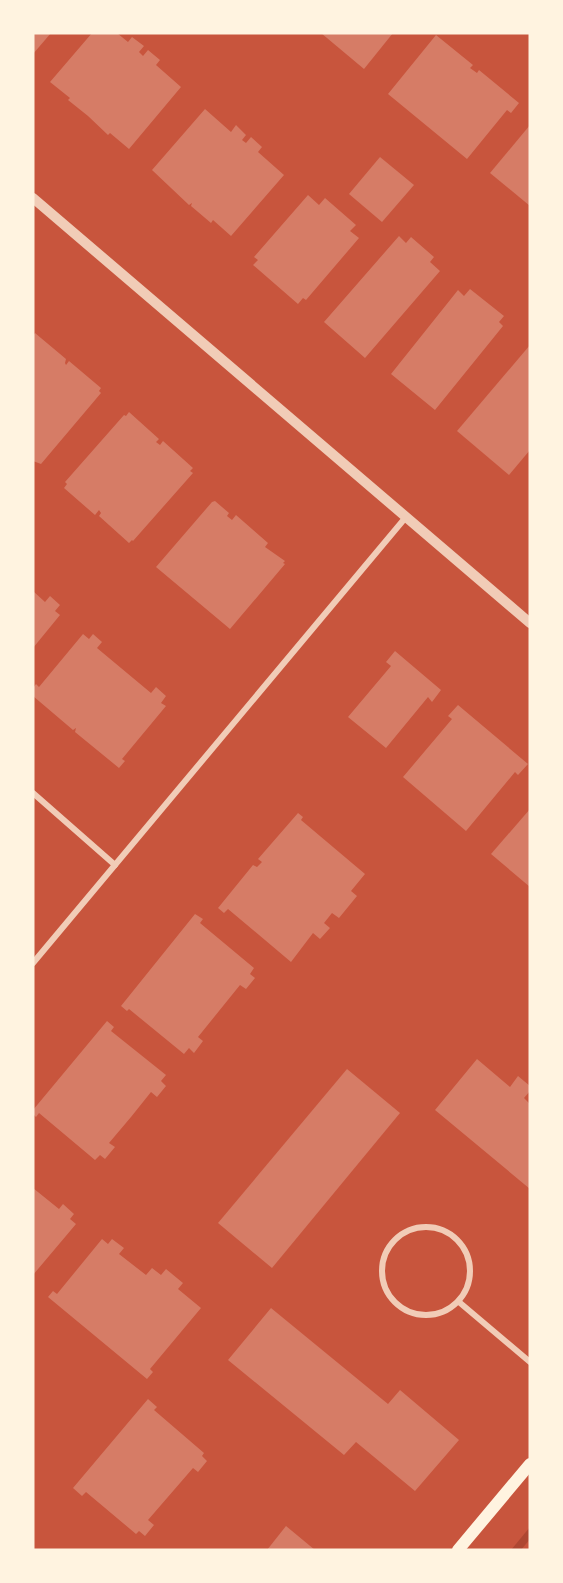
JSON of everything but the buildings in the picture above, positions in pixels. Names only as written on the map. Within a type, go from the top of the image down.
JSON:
[{"type":"main road","points":[[458,1550],[530,1464]]},
{"type":"street","points":[[33,198],[530,623]]},
{"type":"street","points":[[33,963],[406,518]]},
{"type":"street","points":[[33,792],[115,865]]},
{"type":"street","points":[[427,1227],[443,1230],[456,1238],[466,1251],[471,1265],[467,1288],[459,1302],[446,1311],[430,1315],[414,1314],[400,1307],[385,1288],[382,1273],[384,1257],[392,1243],[412,1229],[427,1227]]},
{"type":"street","points":[[459,1302],[530,1362]]},
{"type":"shaded area","points":[[530,1527],[530,1539],[521,1550],[511,1550]]}]
